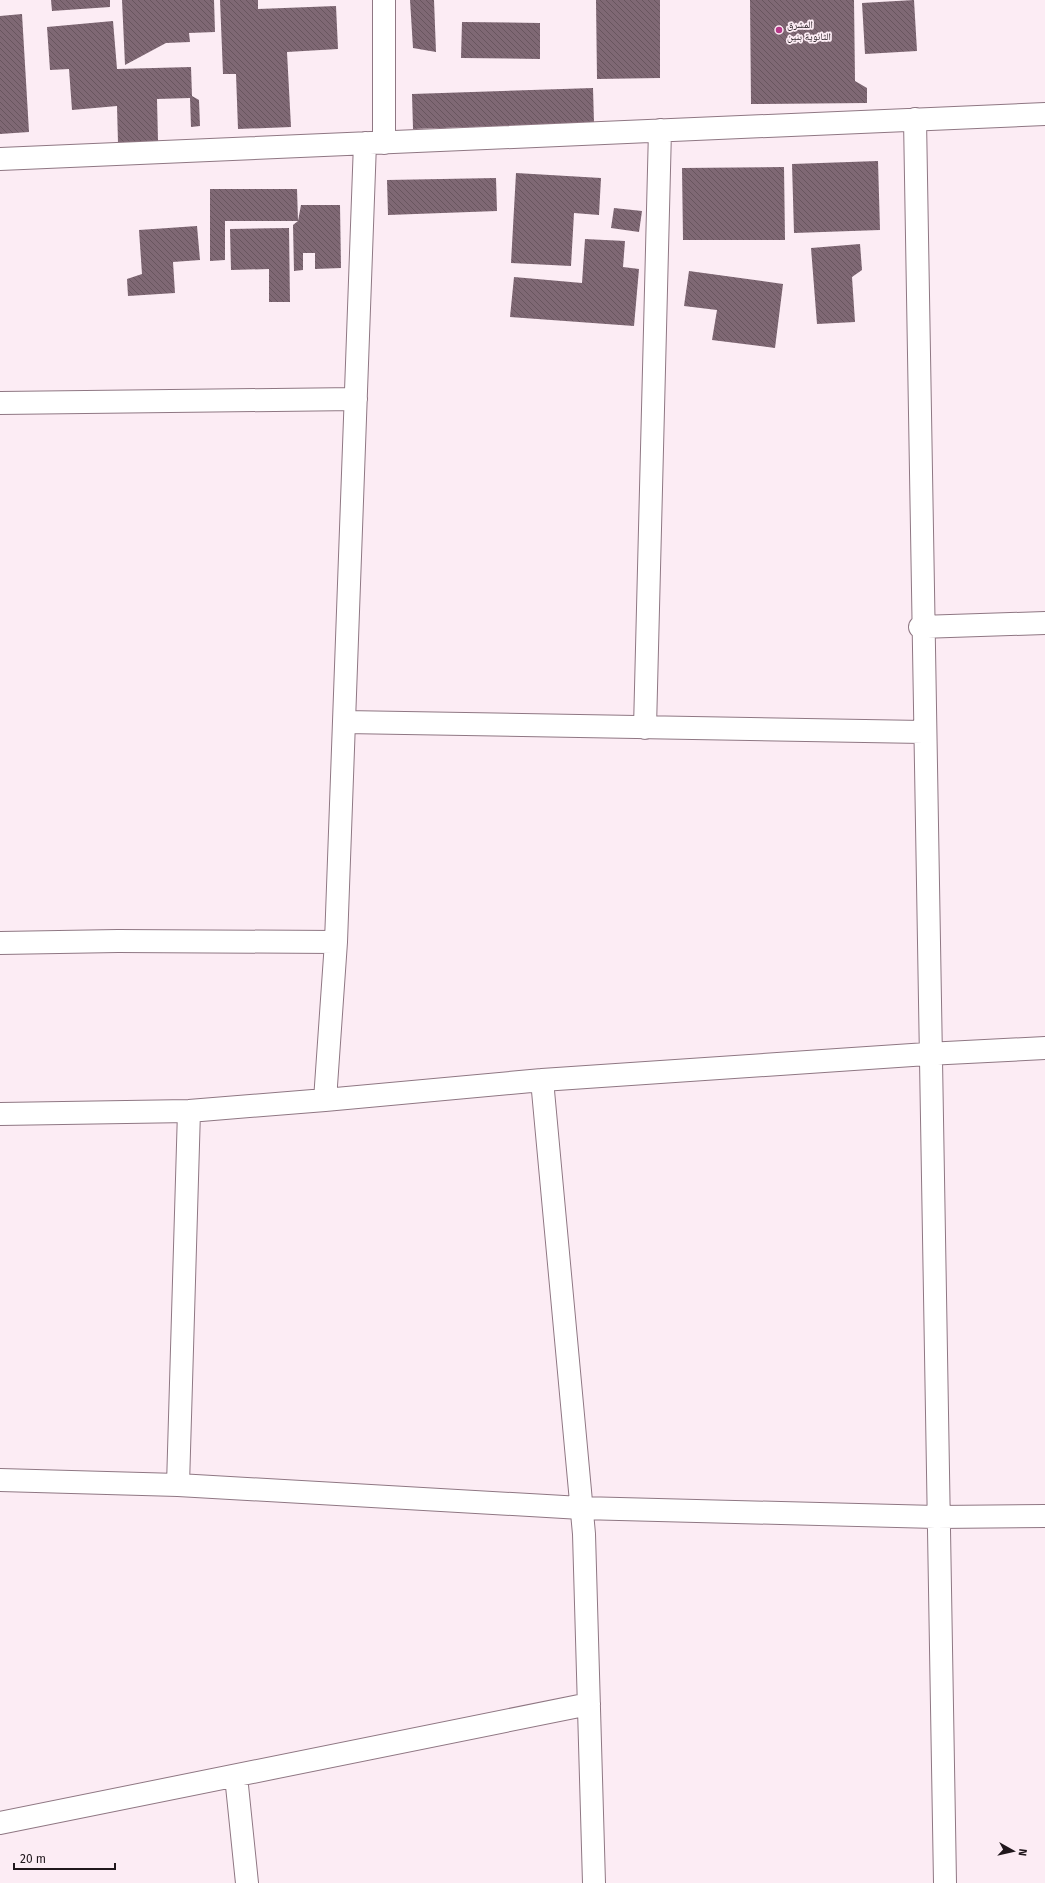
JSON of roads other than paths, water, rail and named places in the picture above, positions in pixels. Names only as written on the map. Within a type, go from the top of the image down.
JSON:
[{"type":"street","points":[[326,1100],[336,942],[356,399],[384,0]]},
{"type":"street","points":[[0,159],[1045,114]]},
{"type":"street","points":[[914,119],[927,1054],[945,1883]]},
{"type":"street","points":[[645,728],[660,130]]},
{"type":"street","points":[[0,403],[356,399]]},
{"type":"street","points":[[920,627],[1045,623]]},
{"type":"street","points":[[345,722],[923,732]]},
{"type":"street","points":[[0,943],[118,941],[336,942]]},
{"type":"street","points":[[0,1114],[189,1111],[542,1080],[927,1054],[1045,1048]]},
{"type":"street","points":[[542,1080],[584,1534],[594,1883]]},
{"type":"street","points":[[178,1485],[189,1111]]},
{"type":"street","points":[[0,1480],[178,1485],[581,1508],[936,1517],[1045,1516]]},
{"type":"street","points":[[0,1823],[589,1704]]},
{"type":"street","points":[[236,1776],[247,1883]]},
{"type":"place","name":"المشرق الثانوية بنين","points":[[779,30]]}]
